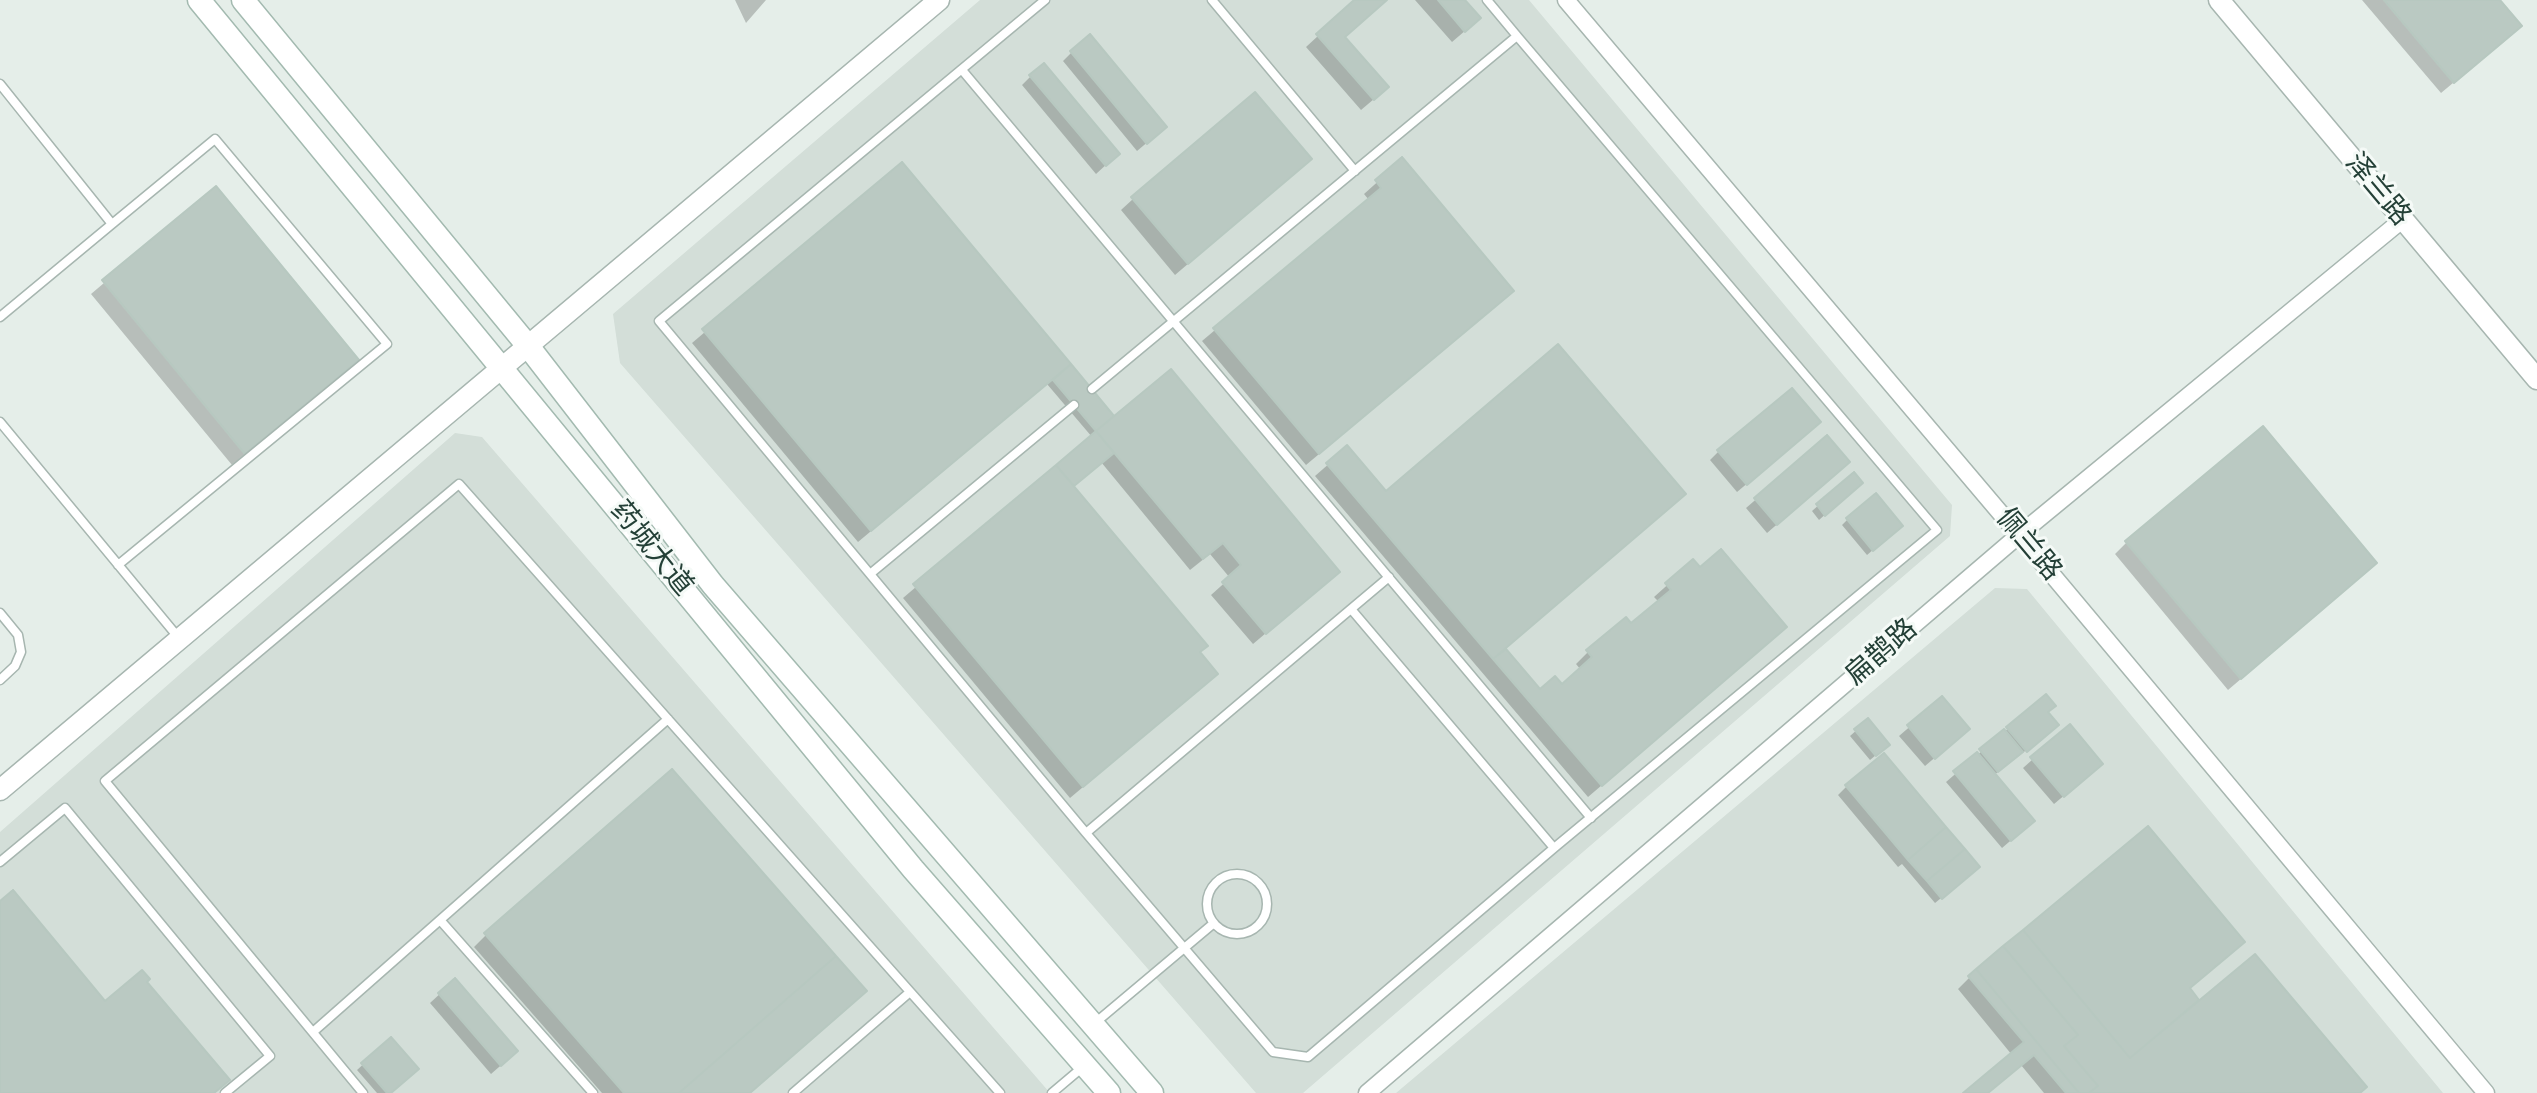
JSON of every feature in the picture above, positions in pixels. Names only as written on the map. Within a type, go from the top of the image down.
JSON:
[{"type":"main road","name":"药城大道","points":[[199,0],[913,869],[1109,1093]]},
{"type":"main road","name":"药城大道","points":[[243,0],[528,346],[713,585],[1152,1093]]},
{"type":"street","points":[[0,790],[939,0]]},
{"type":"street","name":"佩兰路","points":[[1566,0],[2486,1093]]},
{"type":"street","name":"泽兰路","points":[[2219,0],[2537,379]]},
{"type":"street","name":"扁鹊路","points":[[1367,1093],[2019,535],[2402,220]]},
{"type":"lane","points":[[1045,0],[659,321],[1273,1052],[1308,1057],[1937,530],[1487,0]]},
{"type":"lane","points":[[1212,0],[1355,171]]},
{"type":"lane","points":[[1092,389],[1517,36]]},
{"type":"lane","points":[[962,70],[1591,818]]},
{"type":"lane","points":[[0,84],[112,224]]},
{"type":"lane","points":[[0,317],[215,139],[387,344],[118,565]]},
{"type":"lane","points":[[870,574],[1074,405]]},
{"type":"lane","points":[[0,422],[180,639]]},
{"type":"lane","points":[[363,1093],[105,781],[459,484],[1000,1093]]},
{"type":"lane","points":[[1086,833],[1389,577]]},
{"type":"lane","points":[[1351,609],[1554,848]]},
{"type":"lane","points":[[0,613],[18,635],[21,652],[15,666],[0,680]]},
{"type":"lane","points":[[313,1032],[668,719]]},
{"type":"lane","points":[[0,862],[65,808],[270,1056],[225,1093]]},
{"type":"lane","points":[[1244,874],[1260,884],[1267,901],[1266,911],[1257,927],[1239,934],[1229,933],[1214,923],[1206,906],[1211,887],[1217,880],[1225,875],[1244,874]]},
{"type":"lane","points":[[440,920],[593,1093]]},
{"type":"lane","points":[[1093,1025],[1214,923]]},
{"type":"lane","points":[[793,1093],[910,992]]},
{"type":"lane","points":[[1052,1093],[1085,1066]]},
{"type":"shaded area","points":[[980,0],[1529,0],[1952,505],[1950,536],[1303,1093],[1256,1093],[620,363],[613,314]]},
{"type":"shaded area","points":[[455,433],[482,437],[1050,1093],[0,1093],[0,832]]},
{"type":"shaded area","points":[[1995,588],[2027,589],[2443,1093],[1396,1093]]},
{"type":"building","points":[[1354,0],[1387,0],[1345,37],[1389,87],[1374,100],[1316,34]]},
{"type":"building","points":[[1438,0],[1465,0],[1481,18],[1465,32]]},
{"type":"building","points":[[2384,0],[2500,0],[2522,26],[2454,83]]},
{"type":"building","points":[[1090,34],[1167,127],[1147,144],[1070,51]]},
{"type":"building","points":[[1044,63],[1120,154],[1106,166],[1029,75]]},
{"type":"building","points":[[1255,92],[1312,159],[1188,264],[1131,197]]},
{"type":"building","points":[[1402,157],[1514,291],[1319,454],[1213,328],[1381,188],[1375,180]]},
{"type":"building","points":[[902,162],[1071,364],[871,531],[702,329]]},
{"type":"building","points":[[216,186],[359,360],[245,454],[102,280]]},
{"type":"building","points":[[1558,344],[1686,494],[1493,659],[1326,463],[1347,445],[1386,491]]},
{"type":"building","points":[[1071,364],[1114,416],[1096,431],[1053,380]]},
{"type":"building","points":[[1171,369],[1340,572],[1266,634],[1222,582],[1241,565],[1223,543],[1203,559],[1096,431]]},
{"type":"building","points":[[1792,388],[1821,422],[1747,485],[1717,450]]},
{"type":"building","points":[[2263,426],[2377,563],[2241,679],[2125,541]]},
{"type":"building","points":[[1096,431],[1114,453],[1074,486],[1056,465]]},
{"type":"building","points":[[1827,435],[1850,462],[1777,525],[1754,498]]},
{"type":"building","points":[[1056,465],[1208,646],[1200,652],[1218,674],[1083,787],[913,584]]},
{"type":"building","points":[[1854,472],[1863,483],[1825,516],[1816,504]]},
{"type":"building","points":[[1876,493],[1903,526],[1873,551],[1846,518]]},
{"type":"building","points":[[1721,549],[1787,627],[1602,786],[1493,659],[1506,649],[1540,689],[1555,676],[1562,684],[1592,657],[1586,650],[1626,617],[1631,623],[1671,590],[1665,583],[1693,559],[1700,567]]},
{"type":"building","points":[[2046,694],[2056,706],[2048,712],[2059,725],[2027,752],[2006,727]]},
{"type":"building","points":[[1942,696],[1970,729],[1935,759],[1907,725]]},
{"type":"building","points":[[1868,718],[1890,745],[1876,756],[1854,729]]},
{"type":"building","points":[[2070,724],[2103,764],[2064,797],[2030,757]]},
{"type":"building","points":[[2004,729],[2023,752],[1998,772],[1979,749]]},
{"type":"building","points":[[1977,752],[2035,821],[2011,841],[1953,771]]},
{"type":"building","points":[[1884,753],[1946,827],[1908,860],[1845,785]]},
{"type":"building","points":[[672,769],[836,956],[679,1093],[624,1093],[484,933]]},
{"type":"building","points":[[2148,826],[2245,942],[2190,988],[2199,1000],[2130,1058],[2023,930]]},
{"type":"building","points":[[1946,827],[1965,849],[1927,881],[1908,860]]},
{"type":"building","points":[[1965,849],[1980,867],[1942,899],[1927,881]]},
{"type":"building","points":[[13,890],[105,1001],[142,970],[150,979],[147,982],[230,1080],[214,1093],[0,1093],[0,901]]},
{"type":"building","points":[[2023,930],[2130,1058],[2255,954],[2367,1087],[2360,1093],[2089,1093],[2098,1086],[2064,1046],[2078,1035],[2003,946]]},
{"type":"building","points":[[2003,946],[2078,1035],[2064,1046],[2098,1086],[2089,1093],[2079,1093],[1976,969]]},
{"type":"building","points":[[836,956],[867,991],[750,1093],[679,1093]]},
{"type":"building","points":[[1976,969],[2079,1093],[2066,1093],[2034,1055],[1988,1093],[1963,1093],[2024,1042],[1968,976]]},
{"type":"building","points":[[455,978],[518,1051],[501,1066],[438,993]]},
{"type":"building","points":[[391,1037],[419,1069],[387,1093],[361,1063]]}]
